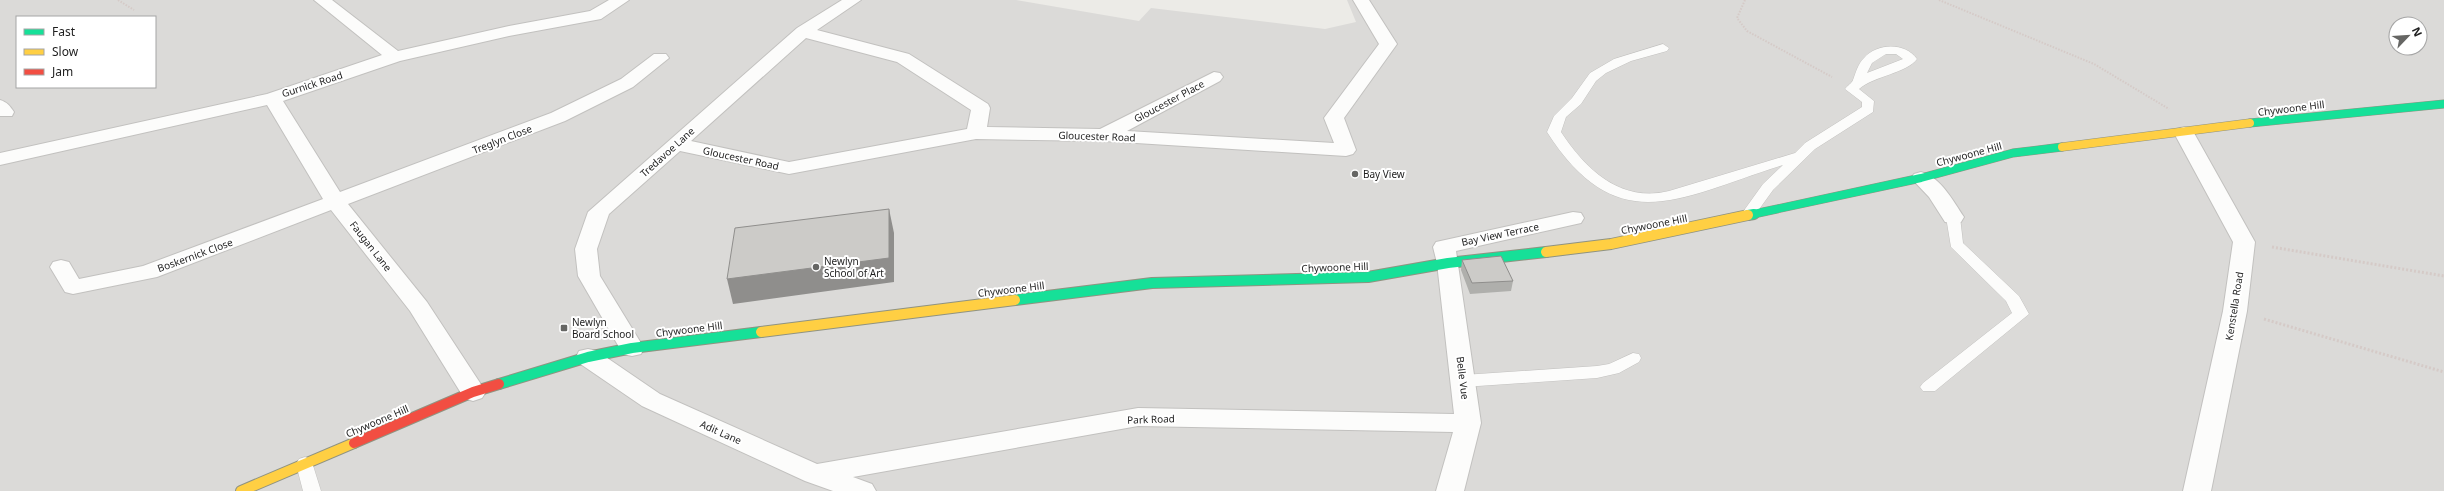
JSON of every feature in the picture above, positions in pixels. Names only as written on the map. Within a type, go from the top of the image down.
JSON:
[{"type":"main road","name":"Chywoone Hill","points":[[241,491],[473,392],[588,357],[632,348],[1152,283],[1368,277],[1448,263],[1611,244],[1921,178],[2012,154],[2308,116],[2444,104]]},
{"type":"street","points":[[322,0],[395,57]]},
{"type":"street","name":"Gurnick Road","points":[[0,159],[272,98],[395,57],[509,31],[595,15],[621,0]]},
{"type":"street","name":"Tredavoe Lane","points":[[632,348],[589,276],[586,249],[600,212],[803,32],[853,0]]},
{"type":"street","name":"Gloucester Road","points":[[675,144],[789,168],[976,133],[1104,135],[1346,150],[1334,118],[1388,44],[1361,0]]},
{"type":"street","points":[[803,32],[903,58],[981,108],[976,133]]},
{"type":"street","name":"Treglyn Close","points":[[336,203],[558,117],[626,83],[660,58]]},
{"type":"street","name":"Gloucester Place","points":[[1104,135],[1214,77]]},
{"type":"street","name":"Faugan Lane","points":[[272,98],[336,203],[419,306],[473,392]]},
{"type":"street","points":[[2194,131],[2244,242]]},
{"type":"street","points":[[1921,178],[1937,193],[1953,217]]},
{"type":"street","name":"Boskernick Close","points":[[61,267],[73,287],[149,272],[336,203]]},
{"type":"street","name":"Bay View Terrace","points":[[1448,263],[1444,246],[1573,218]]},
{"type":"street","name":"Kenstella Road","points":[[2197,491],[2235,311],[2244,242]]},
{"type":"street","name":"Belle Vue","points":[[1448,263],[1468,423],[1450,491]]},
{"type":"street","name":"Adit Lane","points":[[588,357],[651,400],[815,474],[862,491]]},
{"type":"street","name":"Park Road","points":[[815,474],[1138,418],[1468,423]]},
{"type":"lane","points":[[1663,48],[1614,64],[1594,76],[1581,97],[1562,112],[1556,122],[1554,132],[1562,146],[1574,160],[1604,184],[1626,196],[1648,199],[1674,195],[1799,156]]},
{"type":"lane","points":[[1747,216],[1768,187],[1810,146],[1868,109],[1868,101],[1855,85]]},
{"type":"lane","points":[[1929,387],[2022,314],[2013,299],[1956,244],[1953,217]]},
{"type":"lane","points":[[1463,381],[1597,372],[1614,368],[1633,358]]},
{"type":"lane","points":[[305,464],[312,491]]},
{"type":"path","points":[[118,0],[134,10]]},
{"type":"path","points":[[1745,0],[1737,18],[1747,31],[1816,67],[1855,85]]},
{"type":"path","points":[[1939,0],[2094,64],[2194,131]]},
{"type":"path","points":[[2244,242],[2444,276]]},
{"type":"path","points":[[2235,311],[2444,372]]},
{"type":"shaded area","points":[[0,0],[1016,0],[1139,21],[1151,8],[1325,29],[1356,22],[1347,0],[2444,0],[2444,491],[0,491]]},
{"type":"building","points":[[889,209],[889,258],[727,279],[735,228]]},
{"type":"building","points":[[1501,256],[1513,281],[1472,283],[1462,260]]},
{"type":"traffic: fast","points":[[2250,123],[2444,104]]},
{"type":"traffic: fast","points":[[1748,215],[1921,178],[2013,153],[2062,147]]},
{"type":"traffic: fast","points":[[1015,300],[1152,283],[1368,277],[1448,263],[1546,252]]},
{"type":"traffic: fast","points":[[499,384],[588,357],[632,348],[761,332]]},
{"type":"traffic: slow","points":[[2062,147],[2250,123]]},
{"type":"traffic: slow","points":[[1546,252],[1611,244],[1748,215]]},
{"type":"traffic: slow","points":[[761,332],[1015,300]]},
{"type":"traffic: slow","points":[[241,491],[354,443]]},
{"type":"traffic: jam","points":[[354,443],[473,392],[499,384]]},
{"type":"place","name":"Bay View","points":[[1355,174]]},
{"type":"place","name":"Newlyn School of Art","points":[[816,267]]},
{"type":"place","name":"Newlyn Board School","points":[[564,328]]}]
